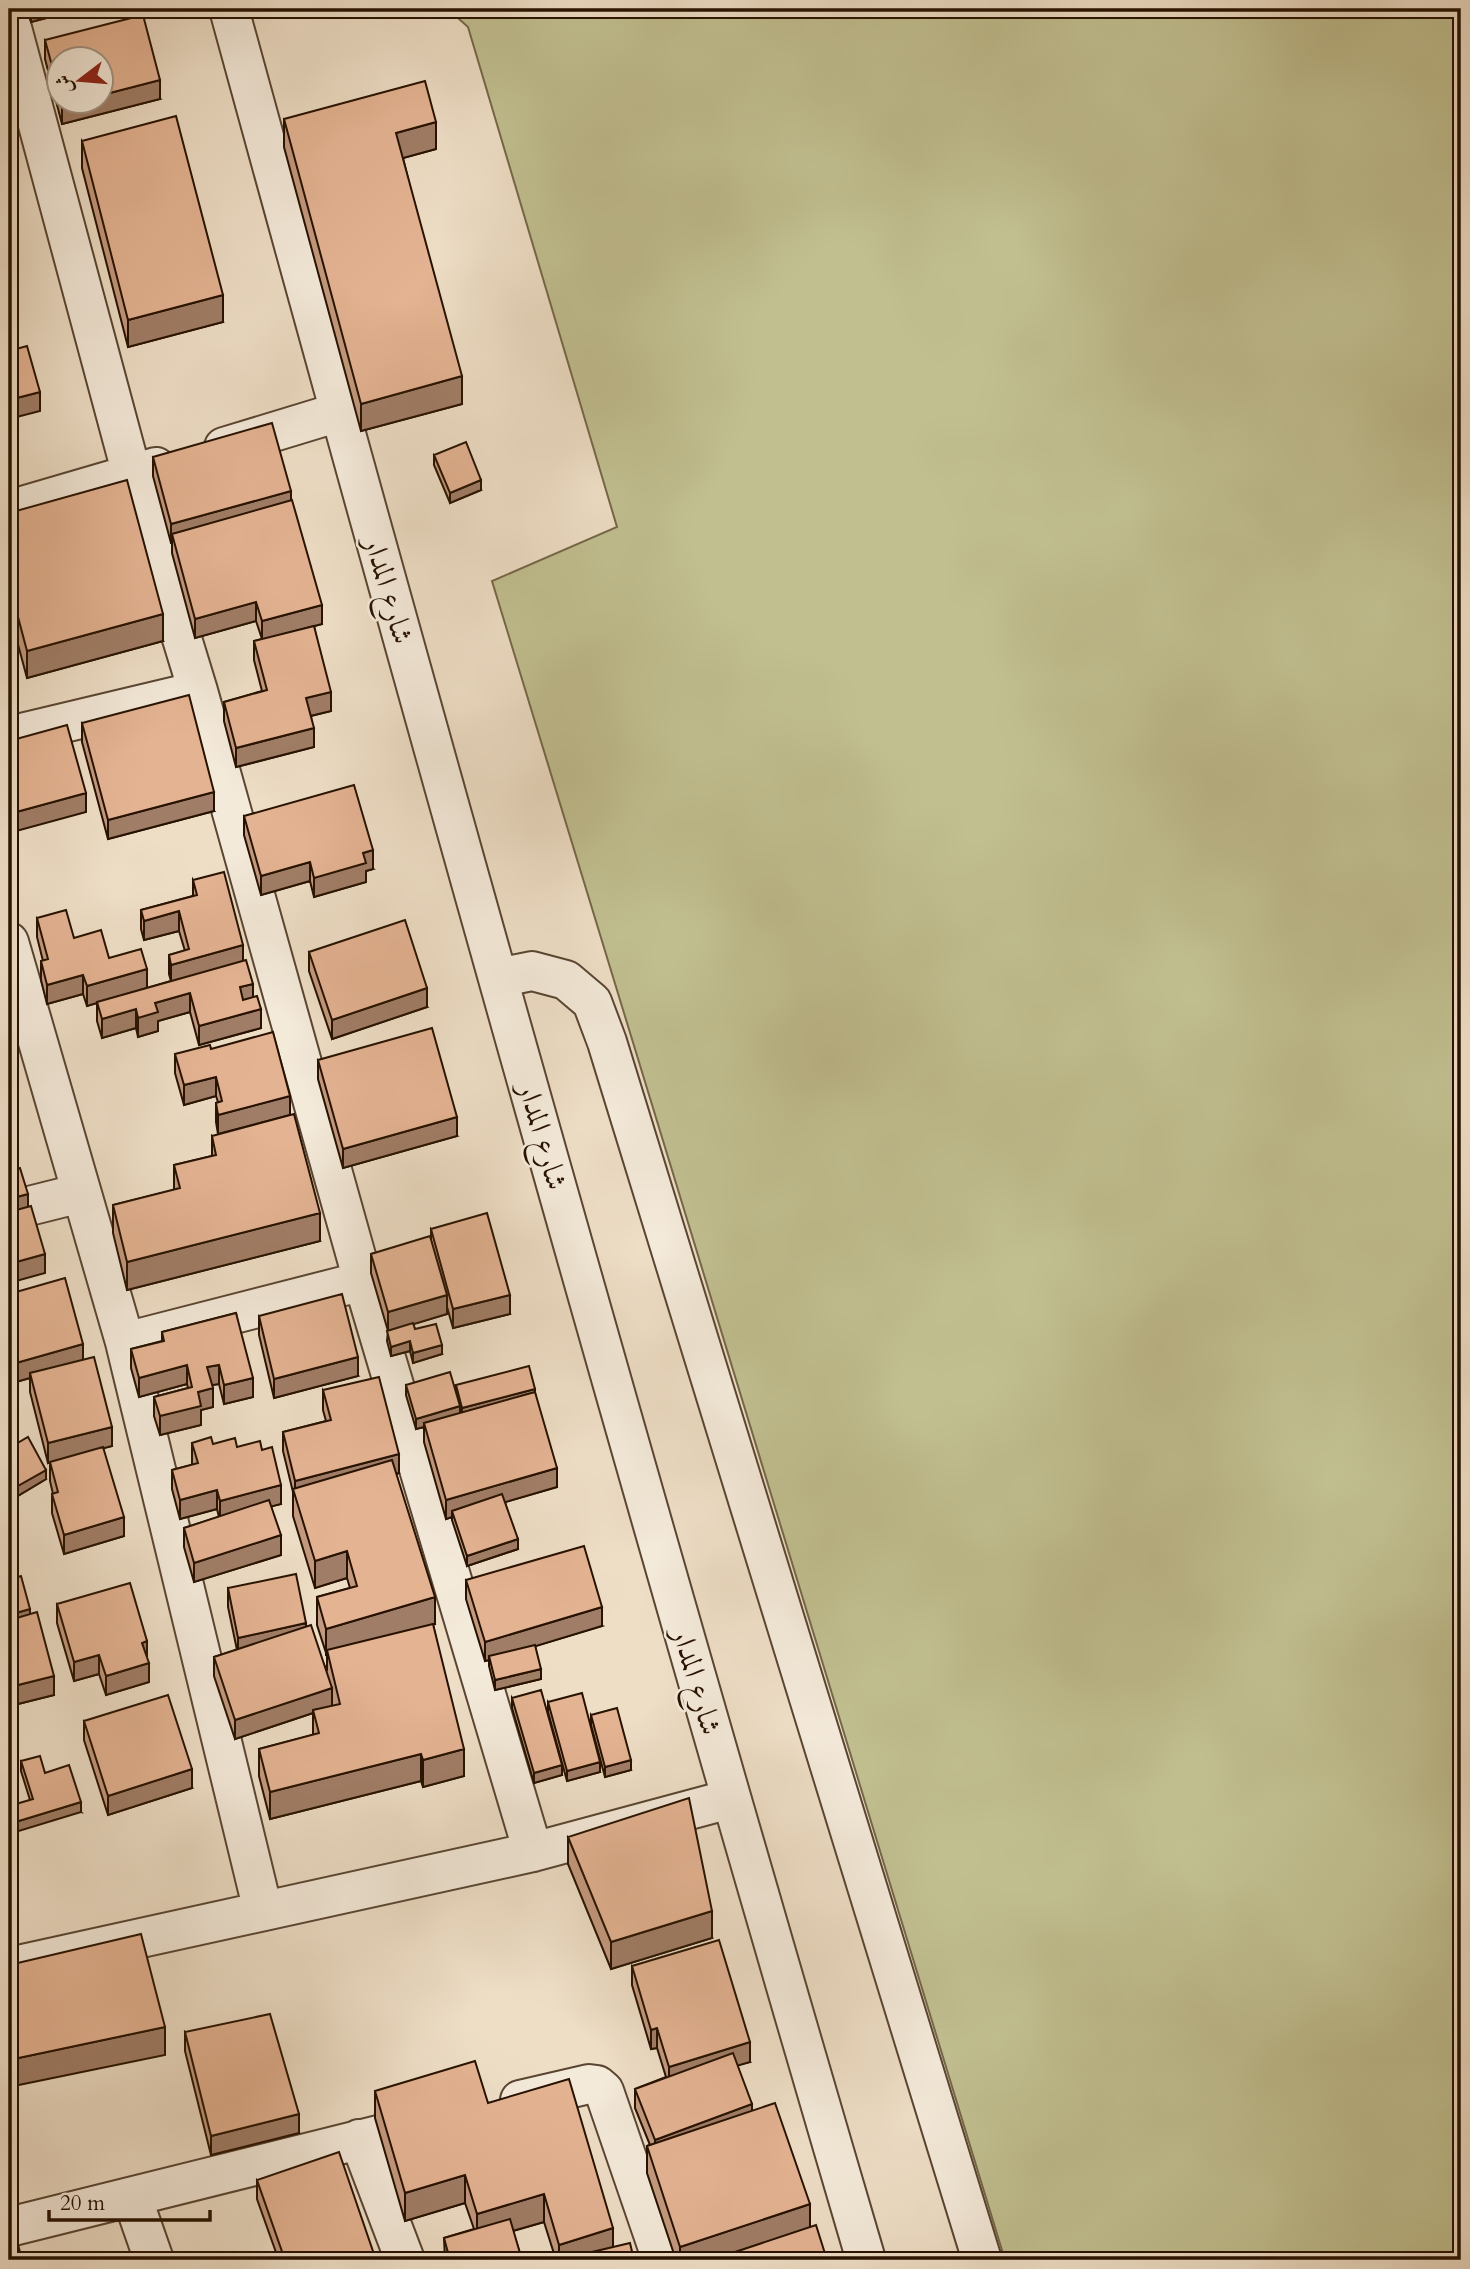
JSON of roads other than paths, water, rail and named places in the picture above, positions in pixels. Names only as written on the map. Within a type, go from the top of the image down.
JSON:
[{"type":"street","name":"شارع المدار","points":[[229,9],[339,412],[730,1799],[866,2260]]},
{"type":"street","points":[[9,17],[132,475],[198,691],[363,1281],[533,1852]]},
{"type":"street","points":[[9,510],[339,412]]},
{"type":"street","points":[[9,736],[198,691]]},
{"type":"street","points":[[9,942],[125,1342],[263,1911]]},
{"type":"street","points":[[498,978],[532,971],[566,980],[592,1002],[982,2260]]},
{"type":"street","points":[[9,1211],[81,1193]]},
{"type":"street","points":[[125,1342],[363,1281]]},
{"type":"street","points":[[9,1968],[533,1852],[730,1799]]},
{"type":"street","points":[[9,2227],[589,2084],[597,2085],[604,2091],[662,2260]]},
{"type":"street","points":[[359,2139],[405,2260]]},
{"type":"street","points":[[132,2197],[154,2260]]}]
